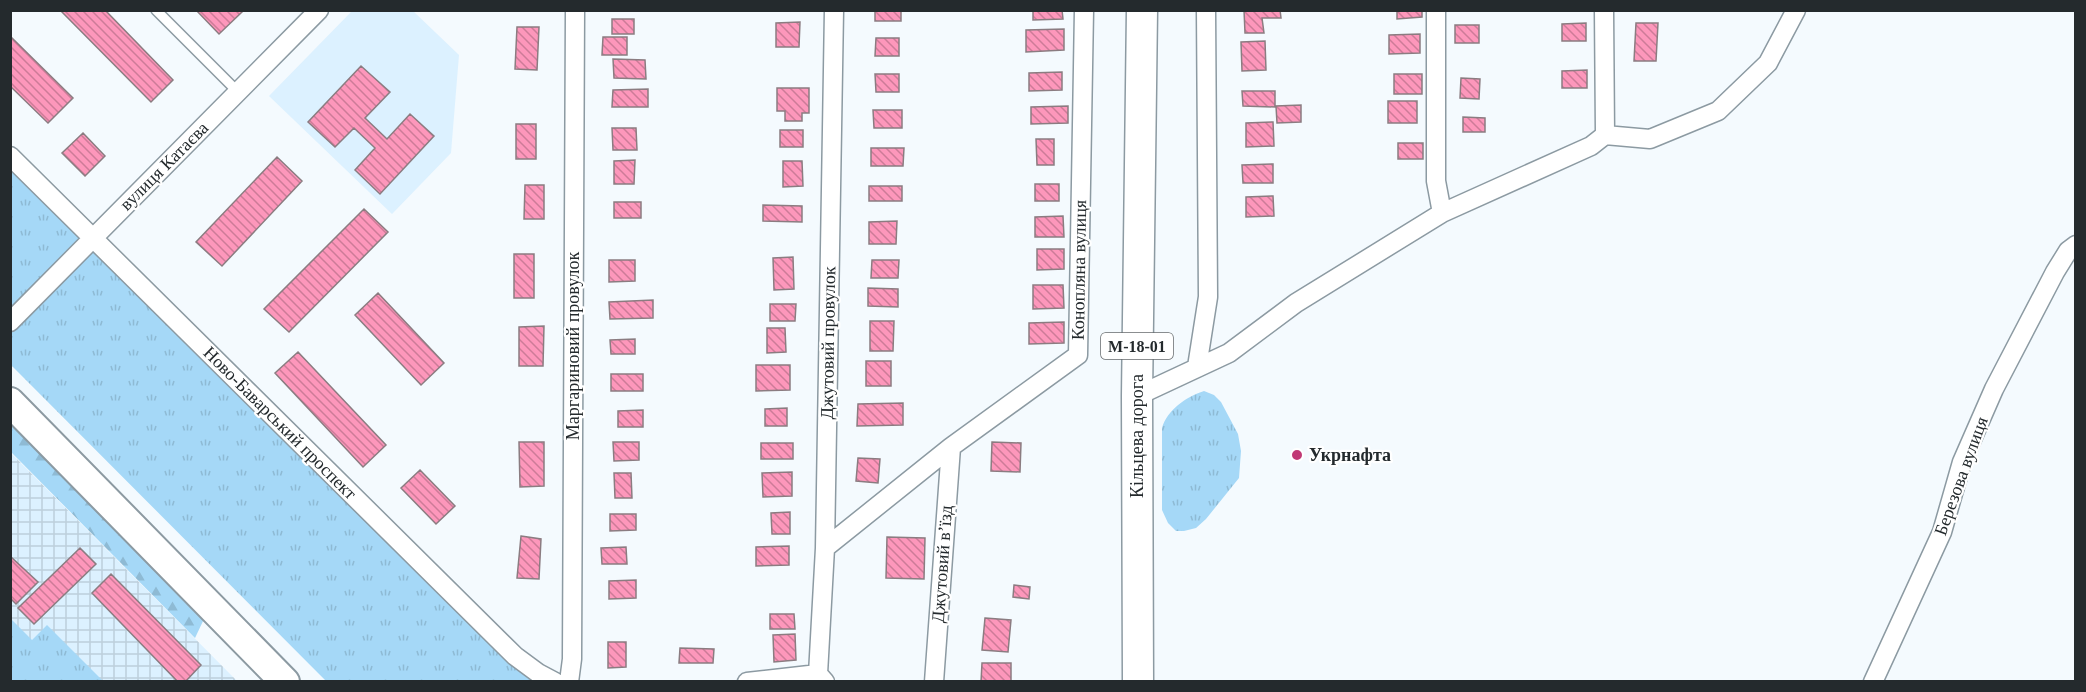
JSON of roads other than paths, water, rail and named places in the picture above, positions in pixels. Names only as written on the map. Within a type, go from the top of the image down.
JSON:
[{"type":"highway","name":"Кільцева дорога","points":[[1138,681],[1137,396],[1142,10]]},
{"type":"main road","points":[[10,402],[285,681]]},
{"type":"street","name":"Маргариновий провулок","points":[[569,681],[572,659],[575,10]]},
{"type":"street","name":"Джутовий провулок","points":[[821,678],[834,10]]},
{"type":"street","name":"Конопляна вулиця","points":[[825,548],[951,447],[1078,355],[1084,10]]},
{"type":"street","points":[[1197,367],[1208,297],[1206,10]]},
{"type":"street","points":[[1436,10],[1436,181],[1442,213]]},
{"type":"street","points":[[1604,10],[1605,135]]},
{"type":"street","points":[[1137,396],[1229,353],[1296,303],[1442,213],[1591,146],[1605,135],[1650,139],[1718,111],[1768,63],[1796,10]]},
{"type":"street","name":"вулиця Катаєва","points":[[10,322],[238,92],[309,14]]},
{"type":"street","name":"Ново-Баварський проспект","points":[[10,156],[515,656],[538,673],[555,681]]},
{"type":"street","name":"Березова вулиця","points":[[1873,681],[1942,532],[1962,462],[1994,389],[2055,272],[2068,251],[2076,245]]},
{"type":"street","name":"Джутовий в’їзд","points":[[934,681],[951,447]]},
{"type":"street","points":[[747,681],[821,678]]},
{"type":"lane","points":[[156,10],[238,92]]},
{"type":"place","name":"Укрнафта","points":[[1297,455]]}]
